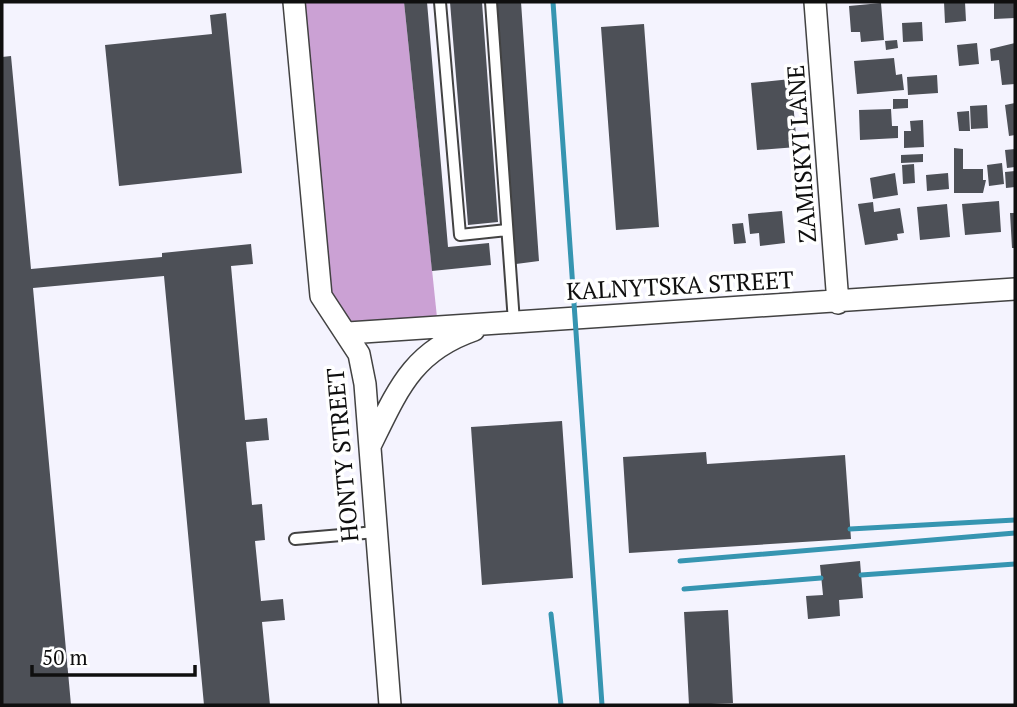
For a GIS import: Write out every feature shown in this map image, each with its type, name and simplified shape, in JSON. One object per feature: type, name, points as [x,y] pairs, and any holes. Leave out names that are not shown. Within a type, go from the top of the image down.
[{"type":"street","name":"HONTY STREET","points":[[294,2],[321,296],[330,313],[348,333],[359,354],[365,384],[390,705]]},
{"type":"street","name":"ZAMISKYI LANE","points":[[815,2],[838,303]]},
{"type":"street","name":"KALNYTSKA STREET","points":[[348,333],[838,303],[1015,289]]},
{"type":"street","points":[[370,446],[412,368],[432,350],[460,335],[504,323]]},
{"type":"lane","points":[[440,2],[460,235],[507,230]]},
{"type":"lane","points":[[491,2],[507,230],[504,323]]},
{"type":"lane","points":[[295,539],[376,532]]},
{"type":"shaded area","points":[[294,2],[404,2],[438,327],[348,333],[330,313]]},
{"type":"building","points":[[404,2],[427,2],[448,247],[489,243],[491,265],[432,271]]},
{"type":"building","points":[[450,2],[482,2],[498,222],[468,225]]},
{"type":"building","points":[[497,2],[521,2],[539,261],[516,264]]},
{"type":"building","points":[[944,2],[965,2],[966,21],[945,23]]},
{"type":"building","points":[[994,2],[1015,2],[1015,18],[994,19]]},
{"type":"building","points":[[881,3],[884,40],[861,42],[860,32],[851,32],[849,6]]},
{"type":"building","points":[[226,13],[242,173],[119,186],[105,45],[212,34],[210,15]]},
{"type":"building","points":[[922,22],[923,41],[903,42],[902,23]]},
{"type":"building","points":[[644,24],[659,227],[616,230],[601,27]]},
{"type":"building","points":[[897,40],[898,48],[886,50],[885,41]]},
{"type":"building","points":[[977,43],[979,64],[959,66],[957,45]]},
{"type":"building","points":[[1015,43],[1015,84],[1002,85],[999,60],[991,61],[990,49]]},
{"type":"building","points":[[11,56],[31,269],[162,257],[162,253],[251,244],[253,264],[231,266],[245,420],[267,418],[269,440],[246,442],[252,505],[262,504],[265,540],[255,541],[261,601],[283,599],[285,620],[262,622],[270,705],[204,705],[164,276],[33,288],[71,705],[2,705],[2,57]]},
{"type":"building","points":[[894,58],[896,75],[902,74],[904,90],[857,94],[854,61]]},
{"type":"building","points":[[937,75],[938,93],[908,95],[907,77]]},
{"type":"building","points":[[791,79],[797,147],[757,150],[751,83]]},
{"type":"building","points":[[893,99],[908,99],[908,108],[893,109]]},
{"type":"building","points":[[1015,103],[1015,135],[1009,136],[1005,105]]},
{"type":"building","points":[[987,105],[988,128],[971,129],[970,106]]},
{"type":"building","points":[[891,109],[892,126],[898,126],[898,138],[860,140],[859,110]]},
{"type":"building","points":[[969,111],[970,131],[959,131],[957,112]]},
{"type":"building","points":[[923,120],[924,147],[904,148],[904,131],[911,131],[910,121]]},
{"type":"building","points":[[954,148],[963,149],[963,169],[983,169],[983,180],[986,180],[983,193],[954,193]]},
{"type":"building","points":[[1015,149],[1015,167],[1007,168],[1005,150]]},
{"type":"building","points":[[923,154],[923,162],[901,163],[901,155]]},
{"type":"building","points":[[1002,163],[1004,184],[989,186],[987,165]]},
{"type":"building","points":[[914,164],[915,183],[903,184],[902,165]]},
{"type":"building","points":[[1015,171],[1015,187],[1006,188],[1005,172]]},
{"type":"building","points":[[895,173],[898,195],[873,199],[870,178]]},
{"type":"building","points":[[948,173],[949,189],[927,191],[926,175]]},
{"type":"building","points":[[999,201],[1001,232],[965,235],[962,204]]},
{"type":"building","points":[[873,202],[874,212],[900,208],[904,233],[897,234],[898,240],[865,245],[858,204]]},
{"type":"building","points":[[947,204],[950,237],[920,240],[917,207]]},
{"type":"building","points":[[782,211],[785,243],[760,246],[759,233],[750,234],[748,214]]},
{"type":"building","points":[[1010,213],[1015,213],[1015,248],[1012,248]]},
{"type":"building","points":[[743,223],[746,243],[734,244],[732,224]]},
{"type":"building","points":[[562,421],[573,578],[482,585],[471,427]]},
{"type":"building","points":[[706,452],[707,464],[845,455],[851,539],[629,553],[623,457]]},
{"type":"building","points":[[860,561],[863,598],[839,600],[840,616],[808,619],[806,596],[823,595],[820,565]]},
{"type":"building","points":[[728,610],[733,703],[689,705],[684,612]]},
{"type":"railway","points":[[553,2],[602,705]]},
{"type":"railway","points":[[850,529],[1015,520]]},
{"type":"railway","points":[[680,561],[1015,533]]},
{"type":"railway","points":[[861,575],[1015,564]]},
{"type":"railway","points":[[684,589],[821,578]]},
{"type":"railway","points":[[551,614],[561,705]]}]
